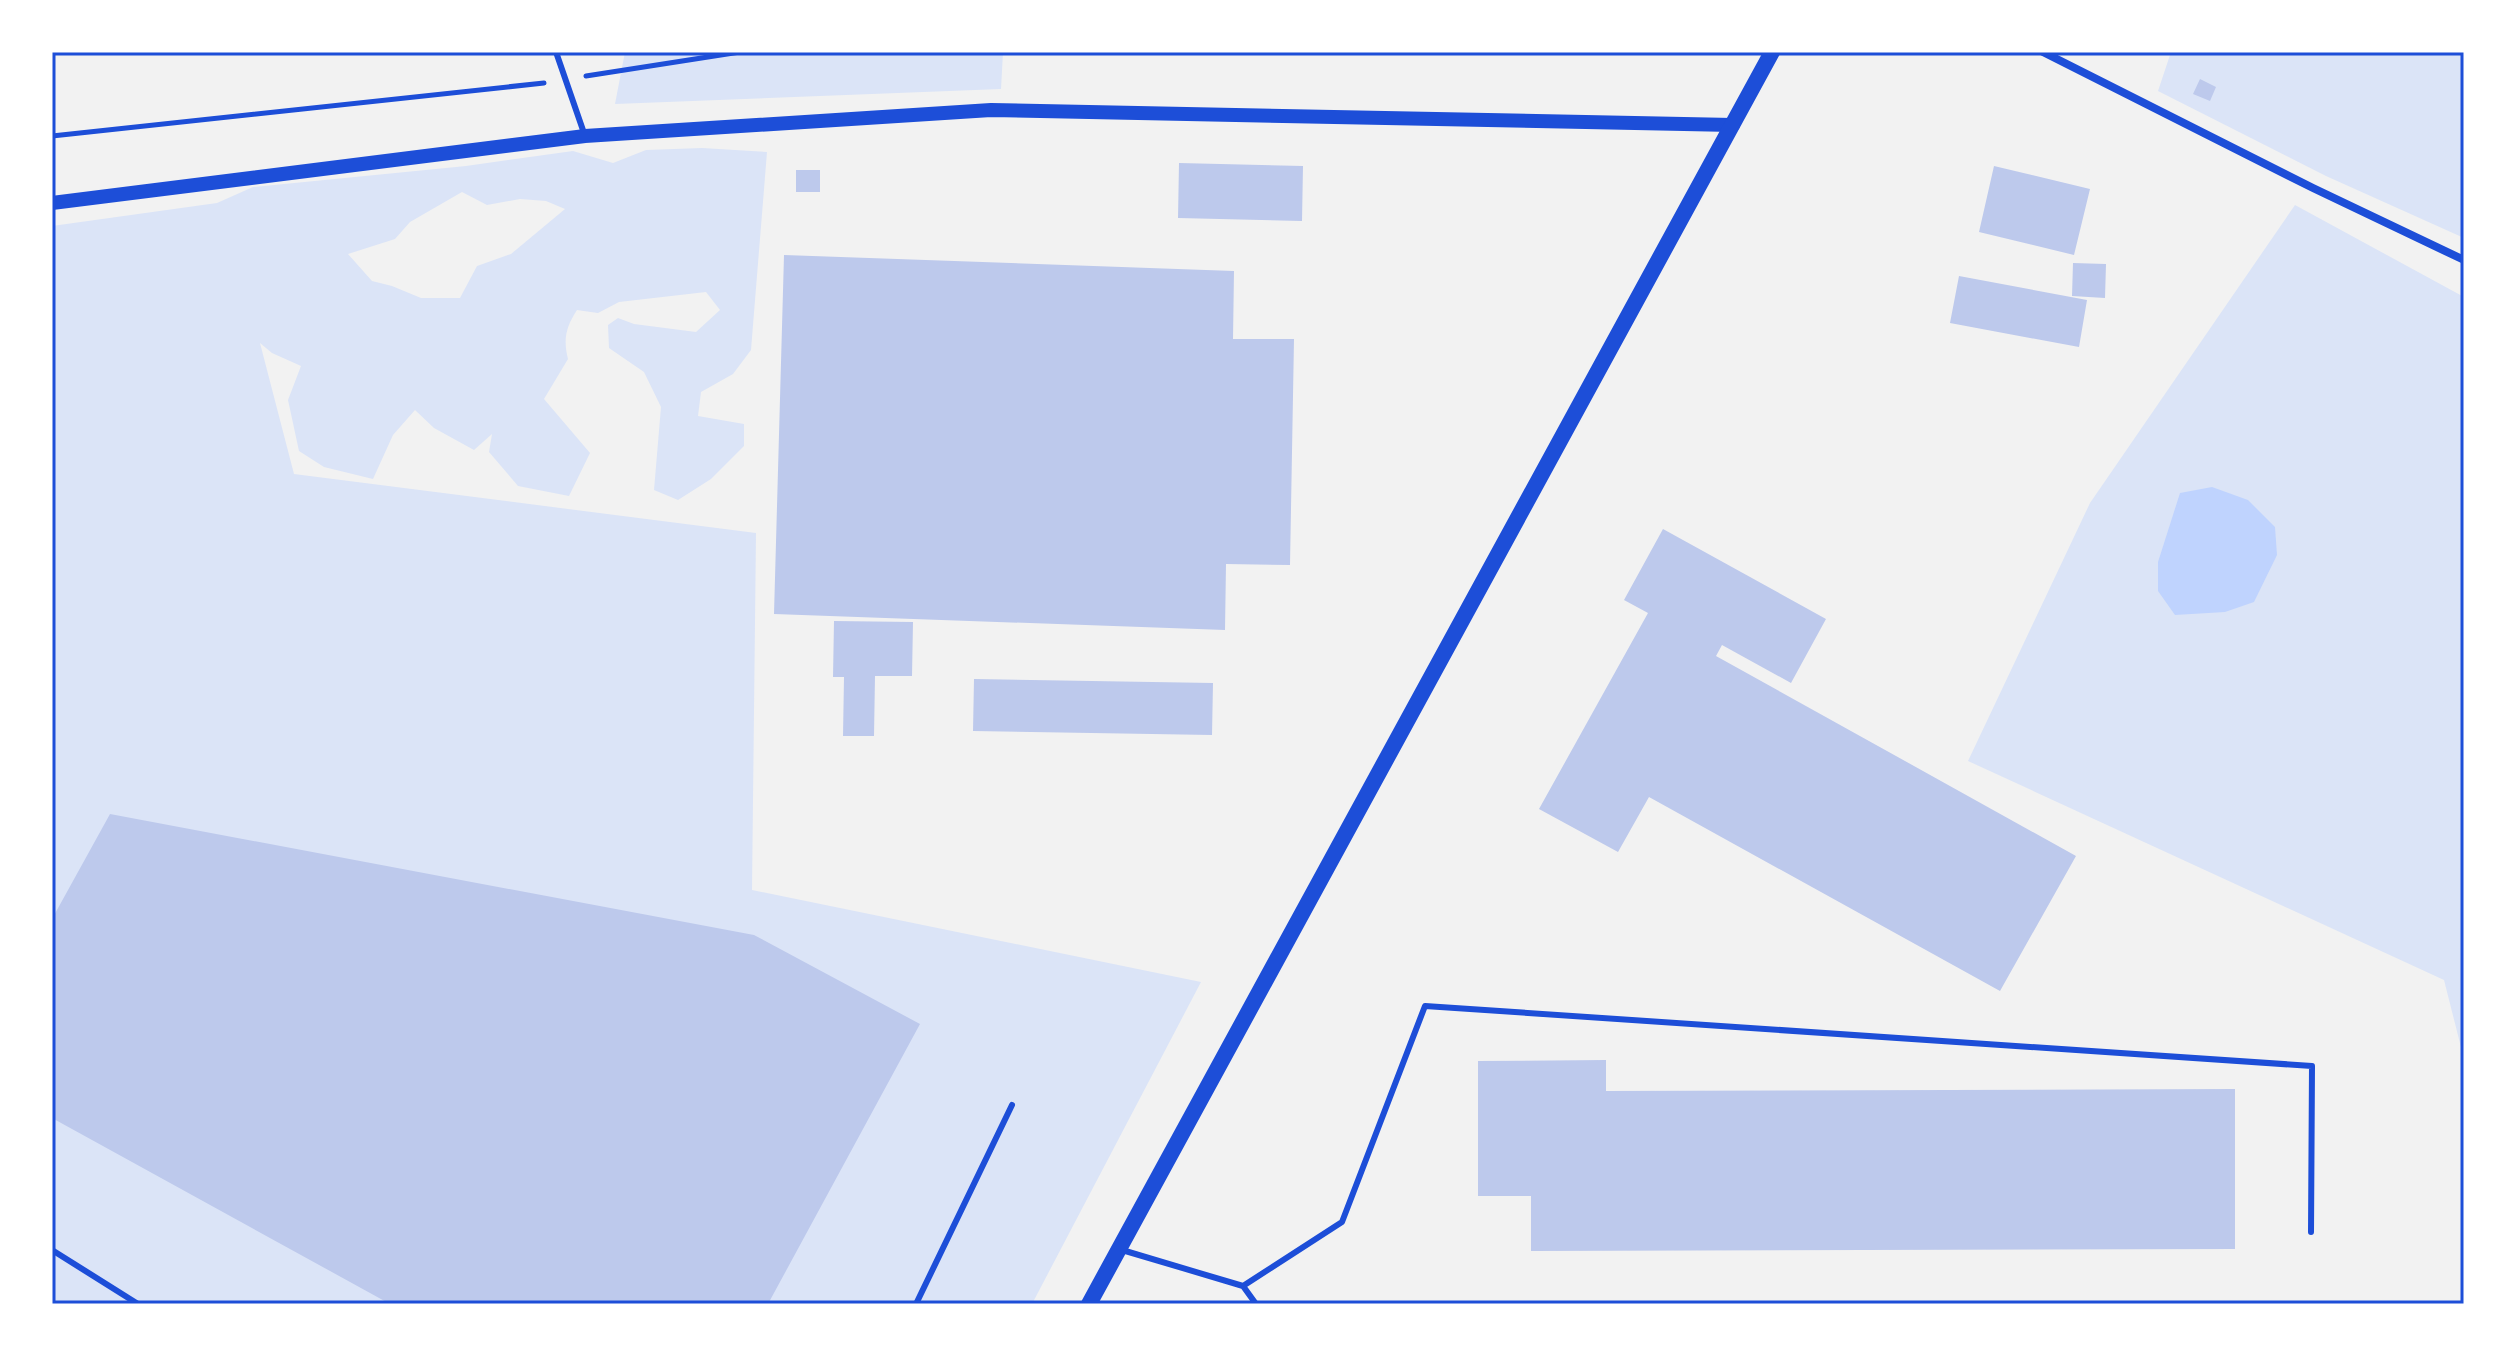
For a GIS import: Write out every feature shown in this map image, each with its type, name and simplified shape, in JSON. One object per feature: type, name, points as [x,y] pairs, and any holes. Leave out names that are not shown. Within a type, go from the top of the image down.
[{"type":"main road","points":[[1089,1304],[1772,52]]},
{"type":"street","points":[[2043,52],[2464,260]]},
{"type":"street","points":[[52,203],[585,136],[991,110],[1733,125]]},
{"type":"lane","points":[[556,52],[585,136]]},
{"type":"lane","points":[[1243,1286],[1342,1222],[1425,1006],[2312,1066],[2311,1232]]},
{"type":"lane","points":[[916,1304],[1012,1105]]},
{"type":"lane","points":[[1119,1249],[1243,1286],[1256,1304]]},
{"type":"lane","points":[[52,1250],[138,1304]]},
{"type":"path","points":[[583,77],[740,52]]},
{"type":"path","points":[[52,136],[551,81]]},
{"type":"shaded area","points":[[625,52],[1003,52],[1001,89],[615,104]]},
{"type":"shaded area","points":[[2171,52],[2464,52],[2464,238],[2326,176],[2158,91]]},
{"type":"shaded area","points":[[702,148],[767,152],[751,350],[733,374],[701,392],[698,416],[744,424],[744,446],[711,479],[678,500],[654,490],[661,407],[644,372],[609,348],[608,325],[618,318],[634,324],[696,332],[720,310],[706,292],[619,302],[598,313],[577,310],[566,333],[568,359],[544,399],[590,453],[569,496],[518,486],[489,452],[492,434],[474,450],[434,428],[415,410],[393,435],[373,479],[324,467],[299,451],[288,400],[301,366],[272,353],[260,343],[294,474],[756,533],[752,890],[1201,982],[1032,1304],[52,1304],[52,226],[217,203],[253,187],[466,166],[573,151],[613,163],[646,150]],"holes":[[[462,192],[487,205],[520,199],[546,201],[565,209],[511,254],[477,266],[460,298],[421,298],[372,281],[348,254],[395,239],[410,222]]]},
{"type":"shaded area","points":[[2295,205],[2464,297],[2464,1059],[2444,980],[1968,761],[2090,503]]},
{"type":"water","points":[[2212,487],[2248,500],[2275,527],[2277,555],[2254,602],[2225,612],[2175,615],[2158,591],[2158,562],[2180,493]]},
{"type":"building","points":[[2200,79],[2216,87],[2210,101],[2193,94]]},
{"type":"building","points":[[1179,163],[1303,166],[1302,221],[1178,218]]},
{"type":"building","points":[[1994,166],[2090,189],[2074,255],[1979,232]]},
{"type":"building","points":[[796,170],[820,170],[820,192],[796,192]]},
{"type":"building","points":[[784,255],[1234,271],[1233,339],[1294,339],[1290,565],[1226,564],[1225,630],[774,614]]},
{"type":"building","points":[[2073,263],[2106,264],[2105,298],[2072,296]]},
{"type":"building","points":[[1959,276],[2087,300],[2079,347],[1950,323]]},
{"type":"building","points":[[1663,529],[1826,619],[1791,683],[1722,645],[1716,656],[2076,856],[2000,991],[1649,797],[1618,852],[1539,809],[1648,613],[1624,600]]},
{"type":"building","points":[[834,621],[913,622],[912,676],[875,676],[874,736],[843,736],[844,677],[833,677]]},
{"type":"building","points":[[974,679],[1213,683],[1212,735],[973,731]]},
{"type":"building","points":[[110,814],[754,935],[920,1024],[768,1304],[390,1304],[52,1118],[52,919]]},
{"type":"building","points":[[1606,1060],[1606,1091],[2235,1089],[2235,1249],[1531,1251],[1531,1196],[1478,1196],[1478,1061]]}]
